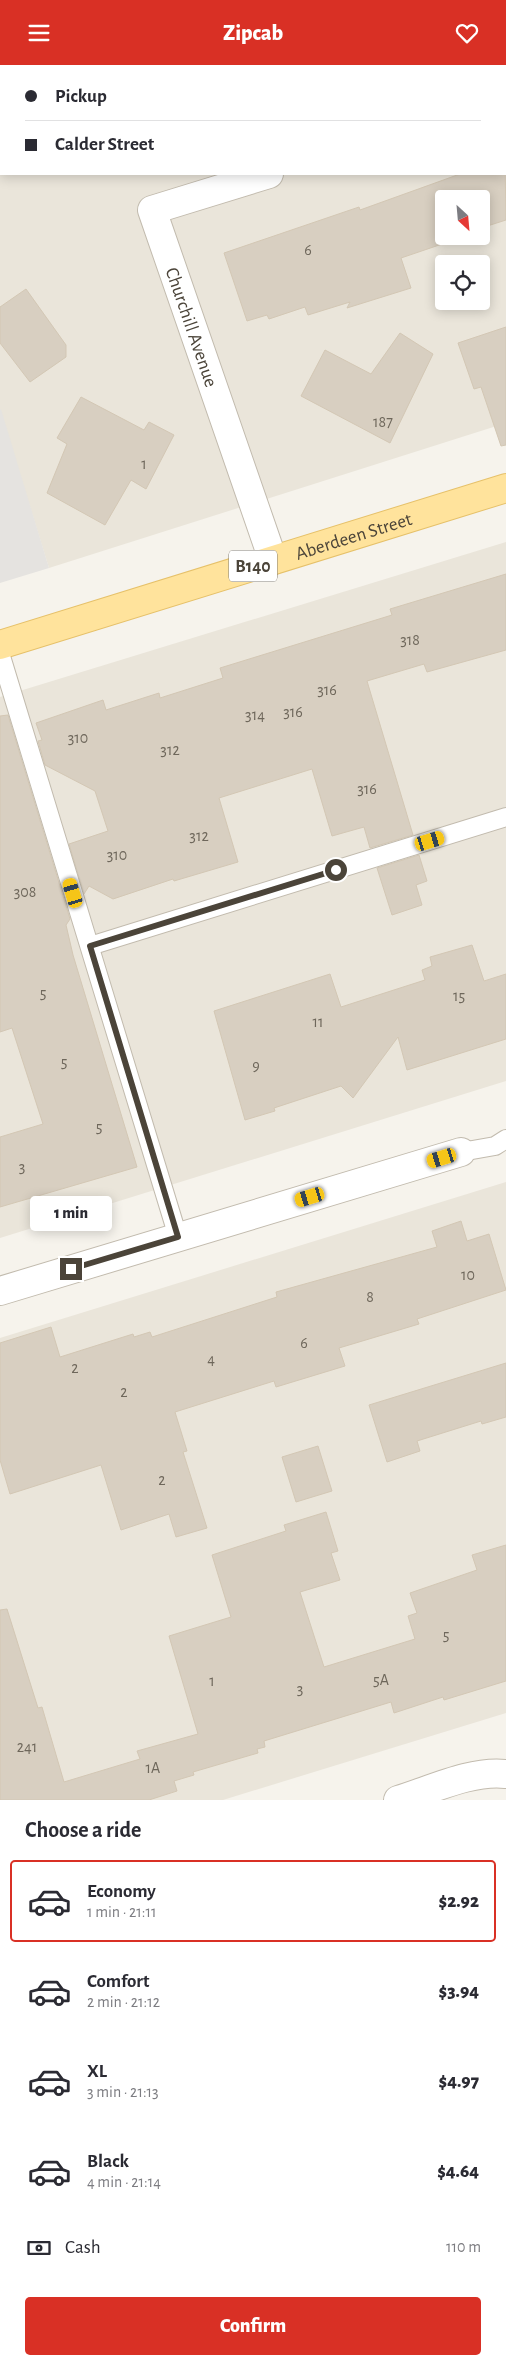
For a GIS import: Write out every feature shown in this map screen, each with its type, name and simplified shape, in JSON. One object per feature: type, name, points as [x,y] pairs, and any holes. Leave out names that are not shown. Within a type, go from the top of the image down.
[{"type":"main road","name":"Aberdeen Street","points":[[0,645],[506,488]]},
{"type":"street","name":"Churchill Avenue","points":[[266,175],[152,210],[273,560]]},
{"type":"street","points":[[0,1291],[461,1152]]},
{"type":"street","points":[[398,1800],[466,1779],[498,1773],[506,1774]]},
{"type":"lane","points":[[0,653],[178,1237]]},
{"type":"lane","points":[[90,946],[506,817]]},
{"type":"lane","points":[[461,1152],[495,1146],[506,1139]]},
{"type":"shaded area","points":[[0,175],[506,175],[506,423],[49,568],[0,410]]},
{"type":"shaded area","points":[[0,410],[49,568],[0,583]]},
{"type":"shaded area","points":[[506,542],[506,1081],[0,1238],[0,697]]},
{"type":"shaded area","points":[[506,1182],[506,1713],[223,1800],[0,1800],[0,1338]]},
{"type":"building","points":[[457,175],[505,175],[506,220],[490,225],[490,190],[435,190],[435,245],[439,245],[401,258],[411,288],[347,308],[350,302],[308,315],[305,307],[269,319],[267,315],[247,321],[224,253],[359,207],[360,210]]},
{"type":"building","points":[[26,289],[66,345],[66,357],[30,382],[0,343],[0,307]]},
{"type":"building","points":[[506,327],[506,445],[501,446],[481,387],[474,389],[458,343]]},
{"type":"building","points":[[400,333],[433,354],[390,443],[301,396],[325,350],[371,374]]},
{"type":"building","points":[[81,397],[144,430],[149,422],[174,435],[146,489],[131,480],[105,525],[47,493],[67,444],[57,438]]},
{"type":"building","points":[[506,574],[506,650],[427,672],[424,664],[367,681],[413,835],[370,848],[364,827],[332,836],[312,769],[219,798],[238,862],[174,881],[173,879],[113,899],[89,886],[84,894],[69,844],[108,831],[95,791],[45,765],[38,741],[42,740],[36,723],[103,700],[106,710],[159,693],[160,698],[223,678],[220,668],[392,615],[390,609]]},
{"type":"building","points":[[8,715],[70,919],[66,925],[73,955],[137,1167],[0,1207],[0,1137],[43,1124],[12,1028],[0,1032],[0,716]]},
{"type":"building","points":[[419,855],[427,881],[416,885],[422,905],[392,915],[377,868]]},
{"type":"building","points":[[472,945],[484,981],[506,974],[506,1039],[407,1070],[398,1037],[353,1098],[341,1086],[274,1108],[275,1111],[245,1120],[214,1011],[330,974],[341,1007],[425,980],[422,970],[432,966],[430,957]]},
{"type":"building","points":[[461,1221],[467,1241],[489,1234],[506,1290],[417,1319],[419,1324],[339,1348],[345,1366],[276,1387],[274,1381],[175,1412],[187,1451],[183,1452],[207,1528],[176,1537],[169,1514],[121,1530],[101,1465],[10,1494],[0,1460],[0,1343],[51,1327],[60,1357],[133,1334],[134,1337],[150,1332],[152,1337],[277,1297],[276,1292],[437,1247],[432,1231]]},
{"type":"building","points":[[506,1363],[506,1417],[482,1424],[481,1421],[417,1441],[420,1451],[387,1462],[369,1405]]},
{"type":"building","points":[[318,1446],[332,1491],[296,1502],[282,1457]]},
{"type":"building","points":[[326,1512],[338,1551],[331,1553],[340,1580],[300,1592],[324,1667],[415,1639],[408,1616],[417,1613],[410,1593],[477,1570],[472,1555],[506,1545],[506,1681],[444,1700],[443,1697],[394,1713],[391,1702],[264,1741],[265,1747],[257,1749],[258,1753],[193,1772],[194,1775],[174,1781],[177,1791],[149,1800],[0,1800],[0,1610],[7,1609],[38,1708],[42,1707],[64,1782],[140,1759],[137,1751],[198,1734],[169,1636],[231,1617],[212,1555],[286,1531],[284,1525]]},
{"type":"route","points":[[71,1269],[178,1237],[90,946],[336,870]]}]
